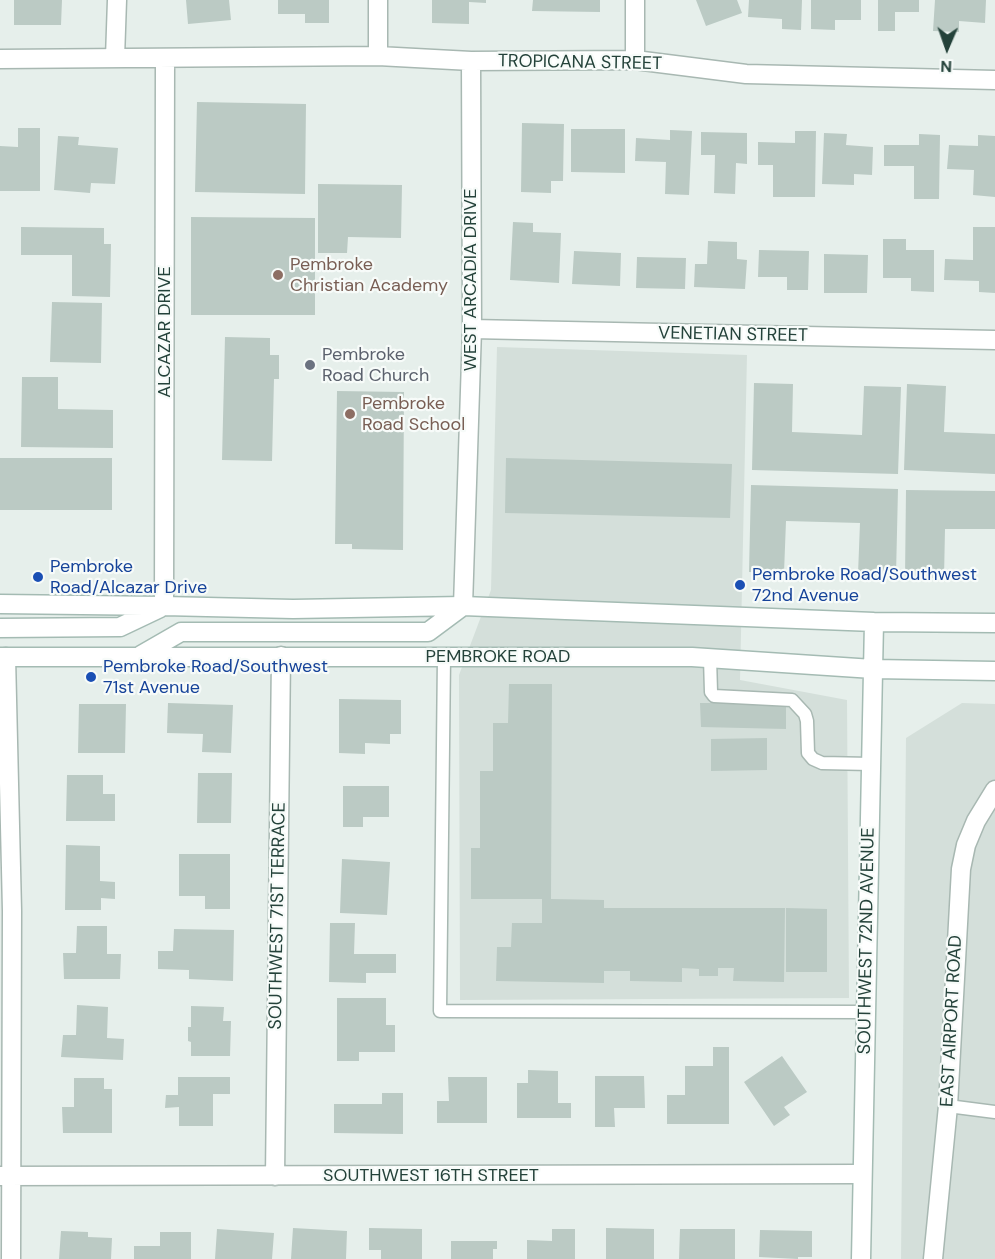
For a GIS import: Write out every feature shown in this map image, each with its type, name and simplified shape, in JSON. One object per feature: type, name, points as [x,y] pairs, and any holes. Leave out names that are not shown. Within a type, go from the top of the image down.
[{"type":"street","points":[[115,58],[117,0]]},
{"type":"street","points":[[378,0],[378,57]]},
{"type":"street","points":[[635,0],[635,60]]},
{"type":"street","name":"TROPICANA STREET","points":[[0,59],[378,57],[471,61],[635,60],[746,74],[995,80]]},
{"type":"street","name":"ALCAZAR DRIVE","points":[[164,606],[165,58]]},
{"type":"street","name":"WEST ARCADIA DRIVE","points":[[463,606],[472,329],[471,61]]},
{"type":"street","name":"VENETIAN STREET","points":[[472,329],[995,340]]},
{"type":"street","points":[[0,604],[293,609],[463,606],[874,622],[995,623]]},
{"type":"street","points":[[0,628],[120,627],[164,606]]},
{"type":"street","points":[[140,656],[181,632],[428,632],[463,606]]},
{"type":"street","name":"SOUTHWEST 72ND AVENUE","points":[[861,1259],[874,622]]},
{"type":"street","name":"SOUTHWEST 71ST TERRACE","points":[[275,1176],[280,656]]},
{"type":"street","points":[[3,657],[6,1176],[11,1259]]},
{"type":"street","name":"PEMBROKE ROAD","points":[[3,657],[710,658],[873,669],[995,671]]},
{"type":"street","name":"EAST AIRPORT ROAD","points":[[933,1259],[948,1106],[961,869],[966,845],[976,821],[995,790]]},
{"type":"street","name":"SOUTHWEST 16TH STREET","points":[[6,1176],[862,1174]]},
{"type":"lane","points":[[444,657],[440,1011],[866,1012]]},
{"type":"lane","points":[[710,658],[711,692],[714,696],[792,700],[805,714],[808,753],[813,759],[822,763],[871,764]]},
{"type":"lane","points":[[948,1106],[995,1112]]},
{"type":"shaded area","points":[[497,347],[747,355],[740,680],[847,700],[849,998],[460,1000],[459,675],[491,590]]},
{"type":"shaded area","points":[[962,703],[995,704],[995,1259],[901,1259],[906,738]]},
{"type":"building","points":[[14,0],[62,0],[61,25],[14,25]]},
{"type":"building","points":[[186,0],[229,0],[231,20],[188,24]]},
{"type":"building","points":[[278,0],[329,0],[329,23],[305,23],[305,14],[278,14]]},
{"type":"building","points":[[432,0],[486,0],[486,3],[469,2],[469,24],[432,23]]},
{"type":"building","points":[[533,0],[600,0],[600,12],[532,11]]},
{"type":"building","points":[[696,0],[737,0],[742,13],[706,26]]},
{"type":"building","points":[[749,0],[802,0],[801,30],[782,29],[782,19],[748,17]]},
{"type":"building","points":[[811,0],[861,0],[861,20],[835,20],[835,30],[811,29]]},
{"type":"building","points":[[878,0],[919,0],[919,12],[895,12],[895,31],[878,31]]},
{"type":"building","points":[[935,0],[986,0],[985,23],[959,21],[959,32],[933,31]]},
{"type":"building","points":[[197,102],[306,104],[305,194],[195,192]]},
{"type":"building","points":[[522,123],[564,124],[563,181],[551,181],[551,193],[521,192]]},
{"type":"building","points":[[18,128],[40,128],[40,191],[0,191],[0,146],[18,147]]},
{"type":"building","points":[[571,129],[625,129],[625,173],[571,172]]},
{"type":"building","points":[[670,130],[692,131],[689,195],[665,194],[666,162],[635,161],[636,138],[670,140]]},
{"type":"building","points":[[795,131],[816,131],[815,197],[773,197],[773,165],[758,165],[758,142],[795,143]]},
{"type":"building","points":[[701,132],[747,133],[747,164],[736,163],[735,194],[714,193],[715,155],[701,155]]},
{"type":"building","points":[[824,133],[847,134],[846,145],[873,147],[872,175],[854,174],[854,185],[822,184]]},
{"type":"building","points":[[919,134],[940,135],[939,199],[914,199],[914,166],[884,166],[884,145],[919,145]]},
{"type":"building","points":[[978,135],[995,136],[995,197],[973,195],[974,170],[947,169],[949,145],[978,146]]},
{"type":"building","points":[[58,136],[79,137],[78,145],[118,148],[115,184],[91,183],[90,193],[54,190]]},
{"type":"building","points":[[318,184],[402,185],[401,238],[348,237],[347,253],[318,253]]},
{"type":"building","points":[[191,217],[315,218],[315,315],[191,315]]},
{"type":"building","points":[[513,222],[533,223],[533,232],[561,233],[559,283],[510,280]]},
{"type":"building","points":[[21,227],[104,228],[104,244],[111,244],[110,297],[72,296],[72,255],[21,255]]},
{"type":"building","points":[[973,227],[995,227],[995,293],[979,292],[979,281],[944,280],[945,259],[973,260]]},
{"type":"building","points":[[883,239],[906,239],[906,250],[934,250],[934,292],[911,291],[911,278],[883,278]]},
{"type":"building","points":[[708,241],[737,242],[737,259],[747,260],[745,289],[694,287],[695,264],[707,264]]},
{"type":"building","points":[[759,250],[809,251],[808,290],[787,290],[787,277],[758,277]]},
{"type":"building","points":[[574,251],[621,253],[620,286],[572,284]]},
{"type":"building","points":[[824,254],[868,255],[867,293],[824,293]]},
{"type":"building","points":[[637,257],[686,258],[685,289],[636,288]]},
{"type":"building","points":[[52,302],[102,303],[101,363],[50,362]]},
{"type":"building","points":[[225,337],[270,338],[270,355],[279,355],[279,379],[274,379],[272,461],[222,460]]},
{"type":"building","points":[[22,377],[58,377],[58,409],[113,410],[113,448],[21,447]]},
{"type":"building","points":[[754,383],[793,384],[792,432],[862,435],[864,386],[901,387],[898,474],[752,470]]},
{"type":"building","points":[[907,384],[946,386],[944,432],[995,434],[995,474],[904,470]]},
{"type":"building","points":[[337,391],[404,392],[403,550],[352,549],[352,544],[335,544]]},
{"type":"building","points":[[0,458],[112,458],[112,510],[0,510]]},
{"type":"building","points":[[506,458],[732,464],[730,518],[505,513]]},
{"type":"building","points":[[751,485],[898,489],[896,575],[858,574],[860,523],[786,521],[784,573],[749,572]]},
{"type":"building","points":[[906,490],[995,491],[995,529],[945,529],[944,578],[905,578]]},
{"type":"building","points":[[509,684],[552,684],[551,899],[604,900],[604,908],[785,908],[784,982],[733,981],[734,968],[718,968],[718,976],[699,976],[699,969],[682,968],[682,982],[630,981],[630,971],[604,971],[604,983],[496,981],[497,947],[511,947],[512,923],[542,923],[542,899],[471,899],[471,848],[480,848],[480,771],[493,771],[493,723],[508,723]]},
{"type":"building","points":[[339,699],[401,700],[401,734],[390,734],[390,744],[365,743],[365,754],[339,753]]},
{"type":"building","points":[[168,703],[233,705],[231,753],[202,752],[203,734],[167,733]]},
{"type":"building","points":[[700,703],[786,703],[786,729],[701,727]]},
{"type":"building","points":[[79,704],[126,704],[125,753],[78,753]]},
{"type":"building","points":[[767,738],[767,770],[711,771],[711,739]]},
{"type":"building","points":[[198,773],[232,773],[231,823],[197,823]]},
{"type":"building","points":[[67,775],[103,775],[103,794],[115,794],[115,821],[66,821]]},
{"type":"building","points":[[343,786],[389,786],[389,817],[363,817],[363,827],[343,827]]},
{"type":"building","points":[[66,845],[100,846],[100,881],[115,882],[115,899],[101,898],[101,910],[65,910]]},
{"type":"building","points":[[179,854],[230,854],[230,909],[205,909],[205,896],[179,896]]},
{"type":"building","points":[[342,859],[390,862],[387,915],[340,913]]},
{"type":"building","points":[[786,908],[827,909],[827,972],[786,972]]},
{"type":"building","points":[[330,923],[355,923],[354,954],[396,954],[396,973],[366,973],[366,983],[329,982]]},
{"type":"building","points":[[77,926],[107,926],[107,954],[121,954],[120,979],[64,979],[63,953],[76,953]]},
{"type":"building","points":[[174,929],[234,930],[233,981],[189,979],[189,970],[158,969],[158,951],[173,951]]},
{"type":"building","points":[[337,998],[386,998],[386,1025],[395,1025],[395,1052],[359,1052],[359,1061],[337,1061]]},
{"type":"building","points":[[77,1005],[108,1007],[107,1038],[124,1039],[123,1060],[61,1057],[63,1035],[76,1035]]},
{"type":"building","points":[[191,1006],[224,1007],[223,1021],[231,1021],[230,1056],[191,1056],[188,1027],[191,1027]]},
{"type":"building","points":[[713,1047],[729,1047],[729,1124],[667,1124],[667,1095],[685,1095],[685,1066],[713,1066]]},
{"type":"building","points":[[782,1056],[807,1092],[784,1107],[790,1115],[774,1126],[744,1082]]},
{"type":"building","points":[[528,1070],[558,1071],[558,1103],[571,1103],[571,1118],[517,1118],[517,1083],[528,1083]]},
{"type":"building","points":[[595,1076],[644,1076],[645,1108],[614,1108],[615,1127],[595,1127]]},
{"type":"building","points":[[178,1077],[230,1077],[230,1094],[213,1094],[213,1126],[179,1126],[179,1107],[165,1108],[166,1095],[178,1095]]},
{"type":"building","points":[[448,1077],[487,1077],[487,1123],[437,1123],[437,1101],[449,1101]]},
{"type":"building","points":[[74,1078],[104,1078],[104,1089],[112,1089],[112,1133],[63,1133],[62,1107],[74,1107]]},
{"type":"building","points":[[382,1093],[403,1093],[403,1134],[334,1133],[334,1104],[382,1104]]},
{"type":"building","points":[[293,1228],[347,1231],[346,1259],[291,1259]]},
{"type":"building","points":[[369,1228],[422,1229],[422,1259],[381,1259],[381,1250],[369,1250]]},
{"type":"building","points":[[606,1228],[654,1229],[654,1259],[606,1259]]},
{"type":"building","points":[[217,1229],[274,1233],[272,1259],[215,1259]]},
{"type":"building","points":[[552,1229],[575,1229],[575,1259],[527,1259],[527,1240],[552,1241]]},
{"type":"building","points":[[680,1229],[735,1229],[735,1259],[679,1259]]},
{"type":"building","points":[[760,1230],[812,1231],[812,1257],[798,1257],[798,1259],[759,1257]]},
{"type":"building","points":[[61,1231],[88,1232],[88,1237],[112,1238],[111,1259],[59,1259]]},
{"type":"building","points":[[160,1232],[191,1232],[191,1259],[134,1259],[134,1246],[160,1246]]},
{"type":"building","points":[[451,1241],[497,1241],[497,1249],[493,1249],[493,1259],[451,1259]]},
{"type":"place","name":"Pembroke Christian Academy","points":[[278,275]]},
{"type":"place","name":"Pembroke Road Church","points":[[310,365]]},
{"type":"place","name":"Pembroke Road School","points":[[350,414]]},
{"type":"place","name":"Pembroke Road/Alcazar Drive","points":[[38,577]]},
{"type":"place","name":"Pembroke Road/Southwest 72nd Avenue","points":[[740,585]]},
{"type":"place","name":"Pembroke Road/Southwest 71st Avenue","points":[[91,677]]}]
